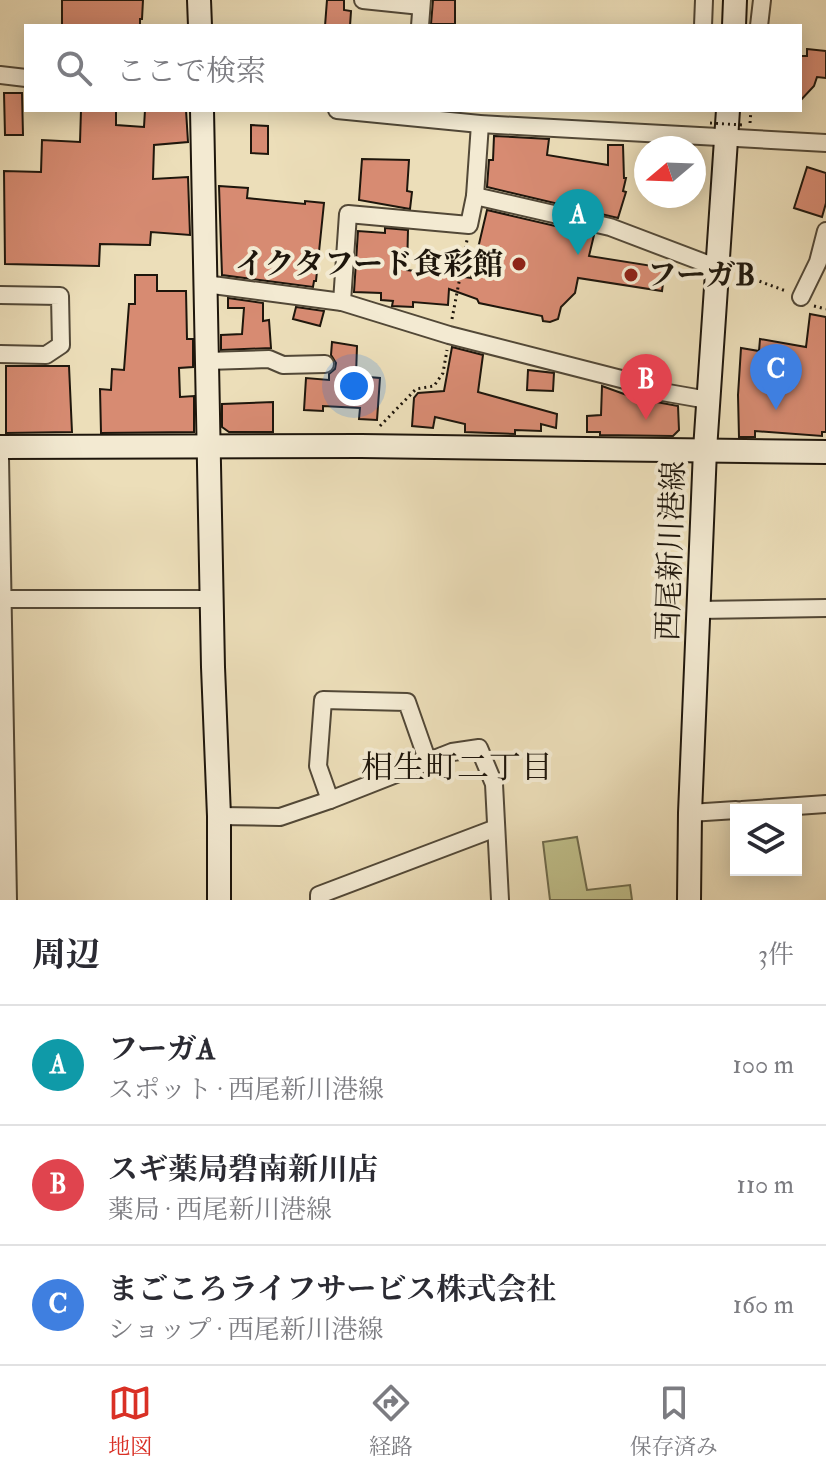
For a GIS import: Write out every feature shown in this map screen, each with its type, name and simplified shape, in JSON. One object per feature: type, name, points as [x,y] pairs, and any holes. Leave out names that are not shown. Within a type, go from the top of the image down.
[{"type":"street","points":[[199,0],[200,24]]},
{"type":"street","points":[[363,0],[421,3],[420,24]]},
{"type":"street","points":[[703,24],[704,0]]},
{"type":"street","points":[[734,24],[735,0]]},
{"type":"street","points":[[759,24],[762,0]]},
{"type":"street","points":[[0,75],[24,78]]},
{"type":"street","points":[[202,112],[219,900]]},
{"type":"street","points":[[390,112],[416,113],[480,124],[732,125],[826,143]]},
{"type":"street","points":[[342,302],[348,214],[469,225],[475,196],[480,124]]},
{"type":"street","name":"西尾新川港線","points":[[689,900],[705,450],[732,125]]},
{"type":"street","points":[[475,196],[610,227],[718,268]]},
{"type":"street","points":[[801,297],[818,262],[826,231]]},
{"type":"street","points":[[205,284],[342,302],[449,335],[625,380],[651,390],[708,400]]},
{"type":"street","points":[[0,295],[60,296],[61,345],[46,355],[0,354]]},
{"type":"street","points":[[207,361],[269,359],[283,365],[325,364]]},
{"type":"street","points":[[0,447],[826,452]]},
{"type":"street","points":[[0,458],[8,900]]},
{"type":"street","points":[[1,599],[212,599]]},
{"type":"street","points":[[698,610],[826,608]]},
{"type":"street","points":[[330,800],[318,766],[323,700],[407,702],[428,762]]},
{"type":"street","points":[[219,816],[280,817],[452,752],[479,748],[494,784],[500,900]]},
{"type":"street","points":[[802,806],[826,804]]},
{"type":"street","points":[[690,813],[730,811]]},
{"type":"street","points":[[319,900],[319,895],[496,828]]},
{"type":"path","points":[[750,123],[751,112]]},
{"type":"path","points":[[710,123],[732,125]]},
{"type":"path","points":[[718,268],[826,309]]},
{"type":"green space","points":[[577,837],[587,890],[630,885],[632,900],[550,900],[543,842]]},
{"type":"building","points":[[62,0],[143,0],[140,24],[62,24]]},
{"type":"building","points":[[327,0],[344,0],[344,10],[351,11],[350,24],[325,24]]},
{"type":"building","points":[[433,0],[455,0],[455,24],[431,24]]},
{"type":"building","points":[[807,49],[826,51],[826,78],[817,77],[814,86],[802,99],[802,56],[807,56]]},
{"type":"building","points":[[4,93],[22,93],[23,135],[5,135]]},
{"type":"building","points":[[81,112],[116,112],[116,125],[144,127],[145,112],[186,112],[188,142],[154,145],[153,179],[188,177],[190,235],[151,232],[150,245],[100,244],[99,266],[5,264],[4,171],[41,172],[42,140],[80,142]]},
{"type":"building","points":[[251,125],[268,126],[268,154],[251,153]]},
{"type":"building","points":[[494,136],[549,139],[547,155],[608,165],[608,145],[623,145],[626,178],[623,191],[626,192],[618,218],[487,187]]},
{"type":"building","points":[[362,159],[409,160],[407,191],[412,192],[410,209],[359,200]]},
{"type":"building","points":[[807,167],[826,173],[826,203],[822,217],[794,208]]},
{"type":"building","points":[[219,186],[248,188],[247,198],[324,203],[313,287],[222,275]]},
{"type":"building","points":[[487,210],[594,235],[589,256],[665,268],[662,291],[578,278],[575,293],[561,307],[558,319],[550,322],[543,321],[542,316],[479,303],[477,299],[449,289],[448,305],[413,302],[413,307],[392,306],[393,301],[381,300],[381,293],[354,292],[358,231],[385,233],[385,228],[408,230],[407,270],[471,278]]},
{"type":"building","points":[[135,275],[157,275],[157,291],[186,291],[187,339],[193,339],[193,367],[179,368],[180,397],[194,396],[194,432],[101,433],[100,389],[111,390],[112,369],[124,370],[129,304],[135,304]]},
{"type":"building","points":[[228,298],[263,303],[263,321],[269,320],[271,348],[221,350],[221,335],[242,334],[244,308],[228,308]]},
{"type":"building","points":[[296,307],[324,311],[320,326],[293,319]]},
{"type":"building","points":[[810,314],[826,317],[826,432],[822,432],[822,436],[755,431],[755,437],[739,437],[741,348],[759,351],[760,339],[806,347]]},
{"type":"building","points":[[332,342],[357,346],[356,376],[380,378],[377,420],[359,419],[360,408],[323,406],[323,411],[304,410],[306,378],[329,380],[329,374],[335,369],[336,363],[331,355]]},
{"type":"building","points":[[452,347],[483,355],[478,392],[557,414],[556,428],[541,424],[541,431],[515,430],[515,434],[465,432],[465,424],[435,417],[433,428],[412,426],[414,398],[418,393],[444,391]]},
{"type":"building","points":[[6,366],[69,366],[72,432],[6,433]]},
{"type":"building","points":[[528,370],[554,373],[553,391],[527,390]]},
{"type":"building","points":[[602,386],[635,398],[678,406],[679,430],[673,436],[587,432],[587,416],[601,415]]},
{"type":"building","points":[[273,402],[273,432],[229,432],[222,427],[222,404]]},
{"type":"place","name":"フーガA","points":[[578,255]]},
{"type":"place","name":"イクタフード食彩館","points":[[519,264]]},
{"type":"place","name":"フーガB","points":[[631,275]]},
{"type":"place","name":"まごころライフサービス株式会社","points":[[776,410]]},
{"type":"place","name":"スギ薬局碧南新川店","points":[[646,420]]},
{"type":"district","name":"相生町二丁目","points":[[457,768]]}]
